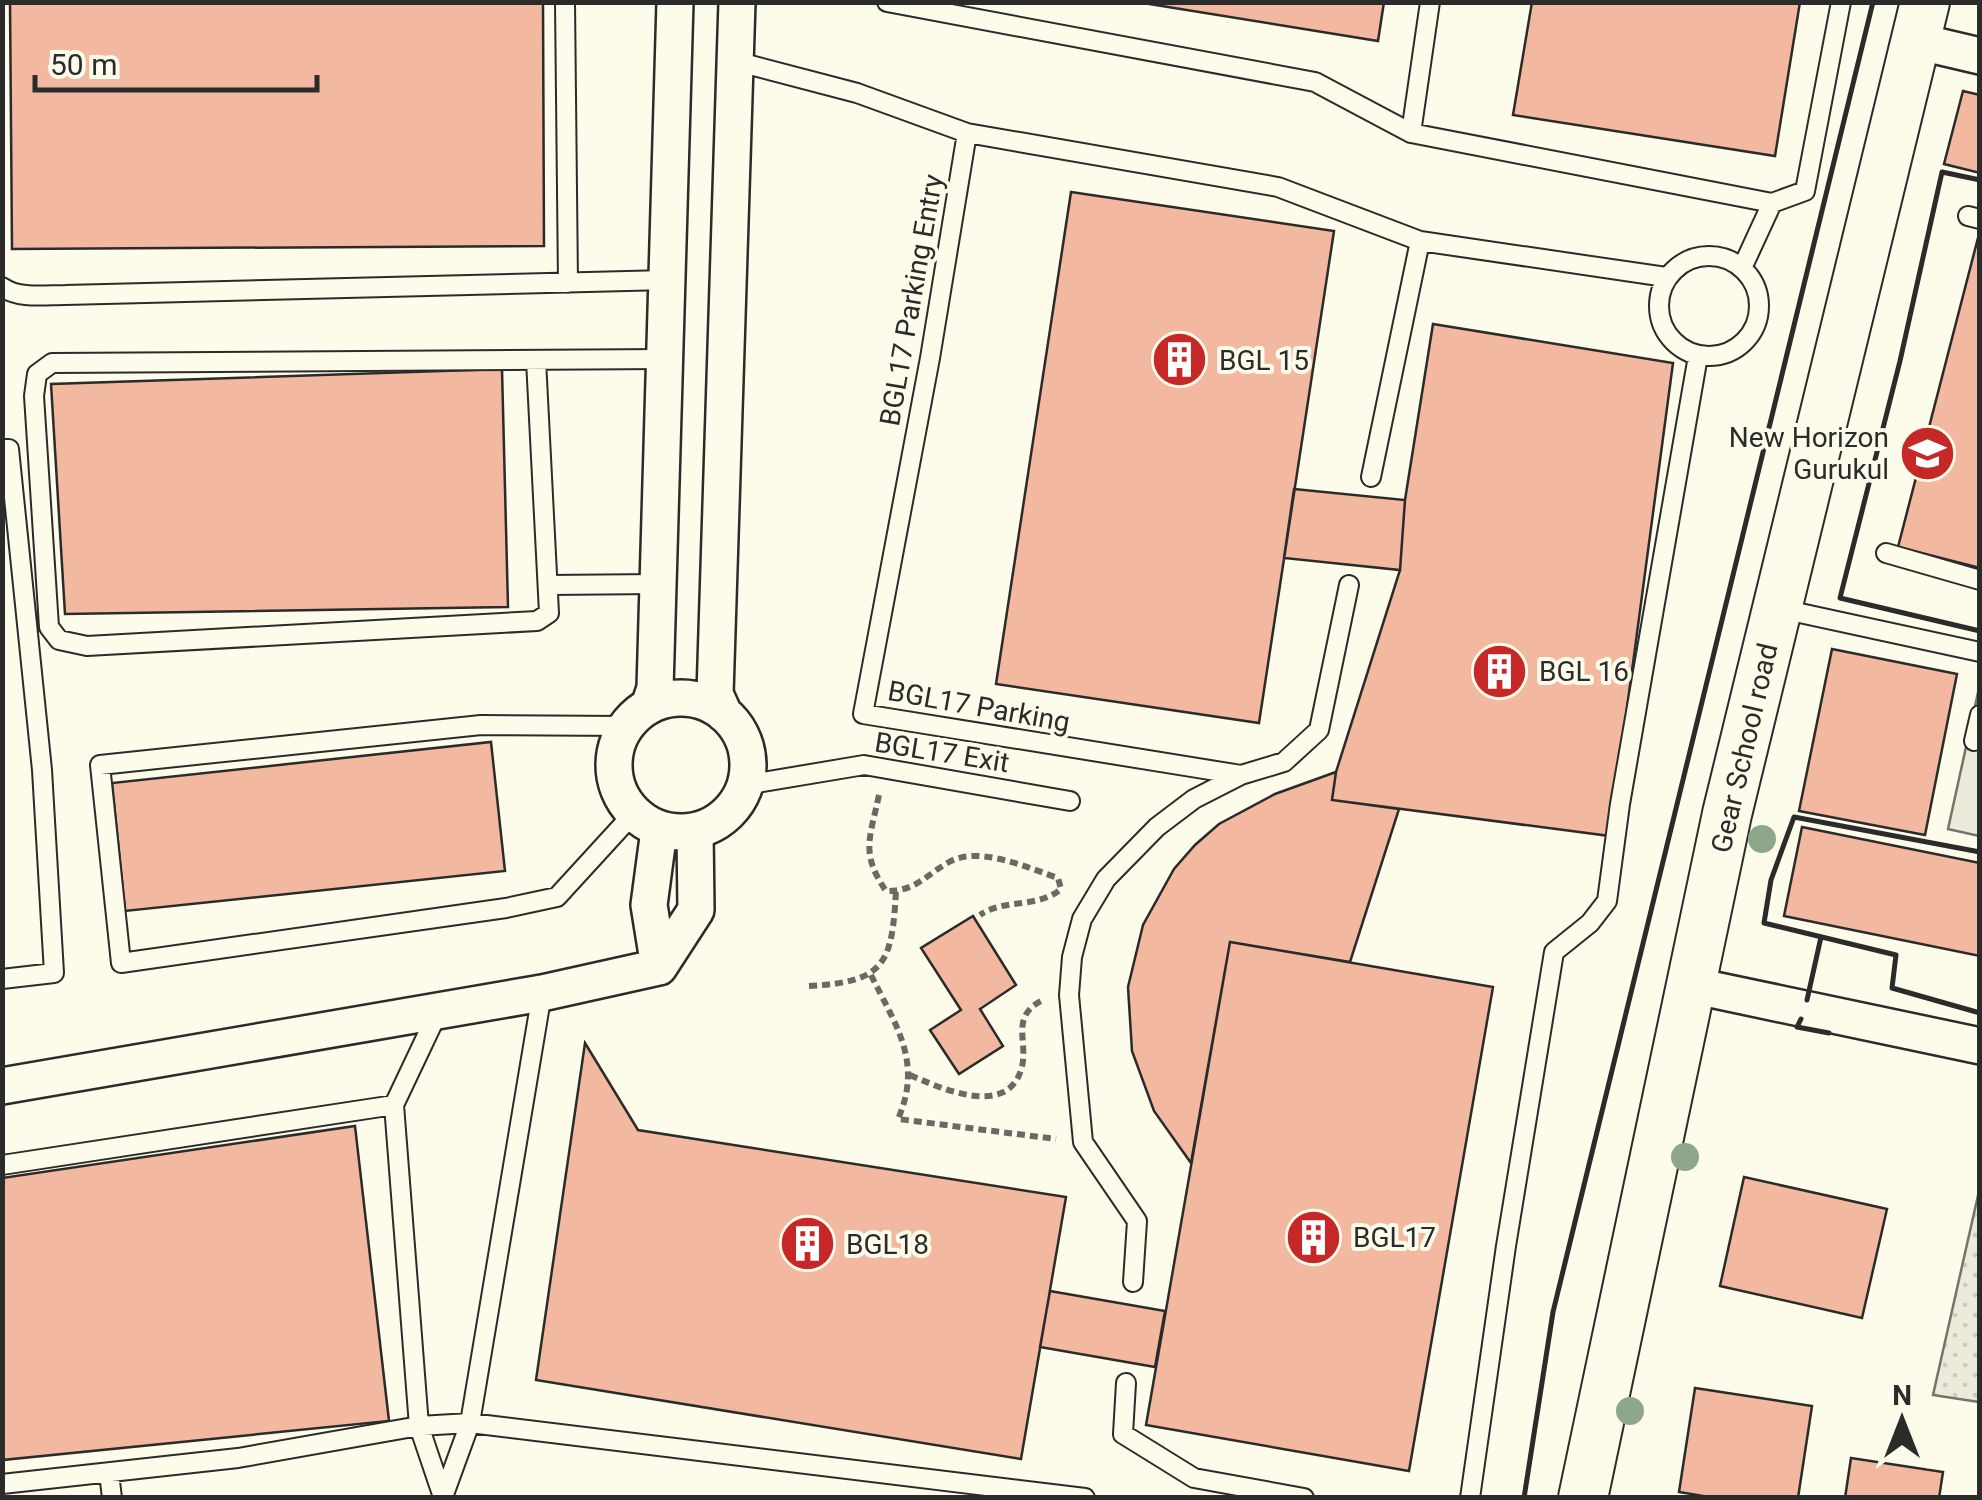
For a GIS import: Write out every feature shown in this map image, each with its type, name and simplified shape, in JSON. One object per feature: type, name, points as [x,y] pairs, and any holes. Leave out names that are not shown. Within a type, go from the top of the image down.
[{"type":"main road","name":"Gear School road","points":[[1582,1498],[1727,814],[1921,22]]},
{"type":"street","points":[[675,2],[655,688],[615,748],[614,776],[624,802],[646,822],[696,831],[727,815],[745,785],[746,748],[714,694],[738,2]]},
{"type":"street","points":[[1921,22],[1980,56]]},
{"type":"street","points":[[637,716],[665,700],[694,700],[724,714]]},
{"type":"street","points":[[646,822],[649,905],[658,967]]},
{"type":"street","points":[[2,1086],[542,993],[658,967],[696,910],[696,831]]},
{"type":"street","points":[[1691,986],[1980,1046]]},
{"type":"lane","points":[[565,2],[568,282]]},
{"type":"lane","points":[[887,2],[1315,82],[1411,134],[1772,203],[1806,191],[1841,2]]},
{"type":"lane","points":[[1411,134],[1430,2]]},
{"type":"lane","points":[[736,61],[857,93],[967,134],[1278,187],[1420,240],[1666,277]]},
{"type":"lane","name":"BGL17 Parking Entry","points":[[863,714],[967,134]]},
{"type":"lane","points":[[1743,266],[1772,203]]},
{"type":"lane","points":[[1371,477],[1420,240]]},
{"type":"lane","points":[[1710,255],[1743,266],[1759,295],[1754,328],[1730,352],[1698,356],[1671,338],[1662,324],[1658,309],[1666,277],[1693,258],[1710,255]]},
{"type":"lane","points":[[2,287],[10,293],[64,295],[666,280]]},
{"type":"lane","points":[[1470,1498],[1554,952],[1590,923],[1608,901],[1620,804],[1698,356]]},
{"type":"lane","points":[[536,360],[549,613],[537,620],[87,646],[59,640],[49,627],[34,396],[38,374],[52,364],[536,360],[664,359]]},
{"type":"lane","points":[[2,449],[9,449],[40,751],[54,973],[2,979]]},
{"type":"lane","points":[[1886,553],[1980,580]]},
{"type":"lane","points":[[548,586],[658,584]]},
{"type":"lane","points":[[1133,1282],[1137,1221],[1083,1142],[1069,996],[1072,957],[1082,919],[1106,880],[1181,808],[1241,776],[1284,762],[1319,730],[1348,586]]},
{"type":"lane","points":[[1776,608],[1980,652]]},
{"type":"lane","name":"BGL17 Parking","points":[[863,714],[1241,776]]},
{"type":"lane","points":[[1974,741],[1980,715]]},
{"type":"lane","points":[[637,716],[481,724],[100,765],[121,963],[506,908],[557,897],[646,822]]},
{"type":"lane","name":"BGL17 Exit","points":[[745,785],[864,765],[1070,801]]},
{"type":"lane","points":[[443,1497],[470,1423],[542,993]]},
{"type":"lane","points":[[439,1010],[394,1105],[419,1426],[443,1497]]},
{"type":"lane","points":[[2,1165],[394,1105]]},
{"type":"lane","points":[[1126,1383],[1123,1434],[1194,1478],[1304,1498]]},
{"type":"lane","points":[[2,1484],[238,1458],[419,1426],[470,1423],[1086,1498]]},
{"type":"lane","points":[[109,1472],[112,1498]]},
{"type":"lane","points":[[433,1498],[443,1497]]},
{"type":"path","points":[[884,770],[869,846],[869,866],[886,891],[906,891],[952,860],[979,856],[1058,878],[1061,889],[1049,899],[991,907],[980,915]]},
{"type":"path","points":[[809,986],[848,984],[871,976],[886,956],[894,925],[896,891]]},
{"type":"path","points":[[871,976],[906,1047],[908,1097],[898,1119],[1083,1142]]},
{"type":"path","points":[[910,1075],[952,1093],[998,1096],[1010,1088],[1022,1070],[1022,1024],[1029,1008],[1040,1001],[1069,996]]},
{"type":"shaded area","points":[[1979,688],[1979,836],[1948,829]]},
{"type":"shaded area","points":[[1979,1191],[1979,1402],[1933,1395]]},
{"type":"building","points":[[10,2],[543,2],[544,246],[12,249]]},
{"type":"building","points":[[1137,2],[1384,2],[1378,41]]},
{"type":"building","points":[[1532,2],[1800,2],[1775,156],[1513,115]]},
{"type":"building","points":[[1963,91],[1980,95],[1980,173],[1944,164]]},
{"type":"building","name":"BGL 15","points":[[1071,192],[1334,231],[1259,723],[996,684]]},
{"type":"building","points":[[1980,234],[1980,568],[1898,547]]},
{"type":"building","name":"BGL 16","points":[[1433,324],[1673,363],[1610,836],[1332,800],[1336,772],[1400,570],[1405,500]]},
{"type":"building","points":[[502,369],[508,607],[65,614],[51,384]]},
{"type":"building","points":[[1294,489],[1405,500],[1400,570],[1284,558]]},
{"type":"building","points":[[1832,649],[1957,674],[1925,835],[1799,811]]},
{"type":"building","points":[[491,742],[505,871],[125,911],[112,783]]},
{"type":"building","points":[[1336,772],[1332,800],[1399,809],[1350,962],[1230,942],[1191,1163],[1154,1111],[1132,1051],[1128,987],[1143,925],[1174,869],[1219,824],[1275,794]]},
{"type":"building","points":[[1802,827],[1980,863],[1980,956],[1784,916]]},
{"type":"building","points":[[973,916],[1016,985],[980,1009],[1003,1046],[959,1074],[930,1030],[961,1010],[921,948]]},
{"type":"building","name":"BGL17","points":[[1230,942],[1493,987],[1409,1471],[1146,1425]]},
{"type":"building","name":"BGL18","points":[[585,1043],[638,1130],[1066,1197],[1021,1459],[536,1380]]},
{"type":"building","points":[[355,1126],[389,1421],[2,1460],[2,1178]]},
{"type":"building","points":[[1744,1177],[1887,1209],[1862,1318],[1720,1286]]},
{"type":"building","points":[[1050,1291],[1165,1311],[1155,1367],[1040,1347]]},
{"type":"building","points":[[1695,1388],[1812,1406],[1798,1498],[1715,1498],[1679,1492]]},
{"type":"building","points":[[1851,1458],[1943,1472],[1939,1498],[1845,1498]]},
{"type":"wall","points":[[1524,1498],[1553,1312],[1873,2]]},
{"type":"wall","points":[[1980,180],[1942,172],[1900,361],[1840,598],[1980,631]]},
{"type":"wall","points":[[1980,852],[1794,817],[1771,880],[1764,923],[1896,955],[1892,988],[1980,1013]]},
{"type":"wall","points":[[1807,1000],[1821,937]]},
{"type":"wall","points":[[1801,1019],[1797,1027],[1829,1033]]},
{"type":"place","name":"BGL 15","points":[[1180,360]]},
{"type":"place","name":"New Horizon Gurukul","points":[[1928,453]]},
{"type":"place","name":"BGL 16","points":[[1500,671]]},
{"type":"place","name":"BGL17","points":[[1314,1237]]},
{"type":"place","name":"BGL18","points":[[807,1244]]}]
